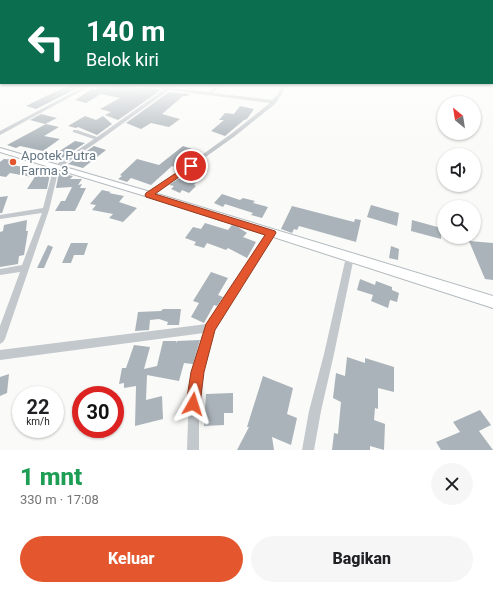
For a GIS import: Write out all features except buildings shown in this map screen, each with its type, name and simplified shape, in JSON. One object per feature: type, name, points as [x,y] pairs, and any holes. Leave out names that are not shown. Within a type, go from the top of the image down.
[{"type":"street","points":[[0,133],[51,106]]},
{"type":"street","points":[[0,339],[46,210],[56,167],[144,106]]},
{"type":"street","points":[[149,195],[233,135],[268,106]]},
{"type":"street","points":[[75,131],[98,139]]},
{"type":"street","points":[[0,150],[493,302]]},
{"type":"street","points":[[0,217],[46,210]]},
{"type":"street","points":[[193,450],[192,416],[195,386],[201,355],[210,328],[271,233]]},
{"type":"street","points":[[308,450],[315,410],[350,257]]},
{"type":"street","points":[[0,272],[25,268]]},
{"type":"street","points":[[0,355],[210,328]]},
{"type":"place","name":"Apotek Putra Farma 3","points":[[13,162]]},
{"type":"route","points":[[191,166],[149,195],[271,233],[210,328],[204,343],[197,372],[193,404]]}]
